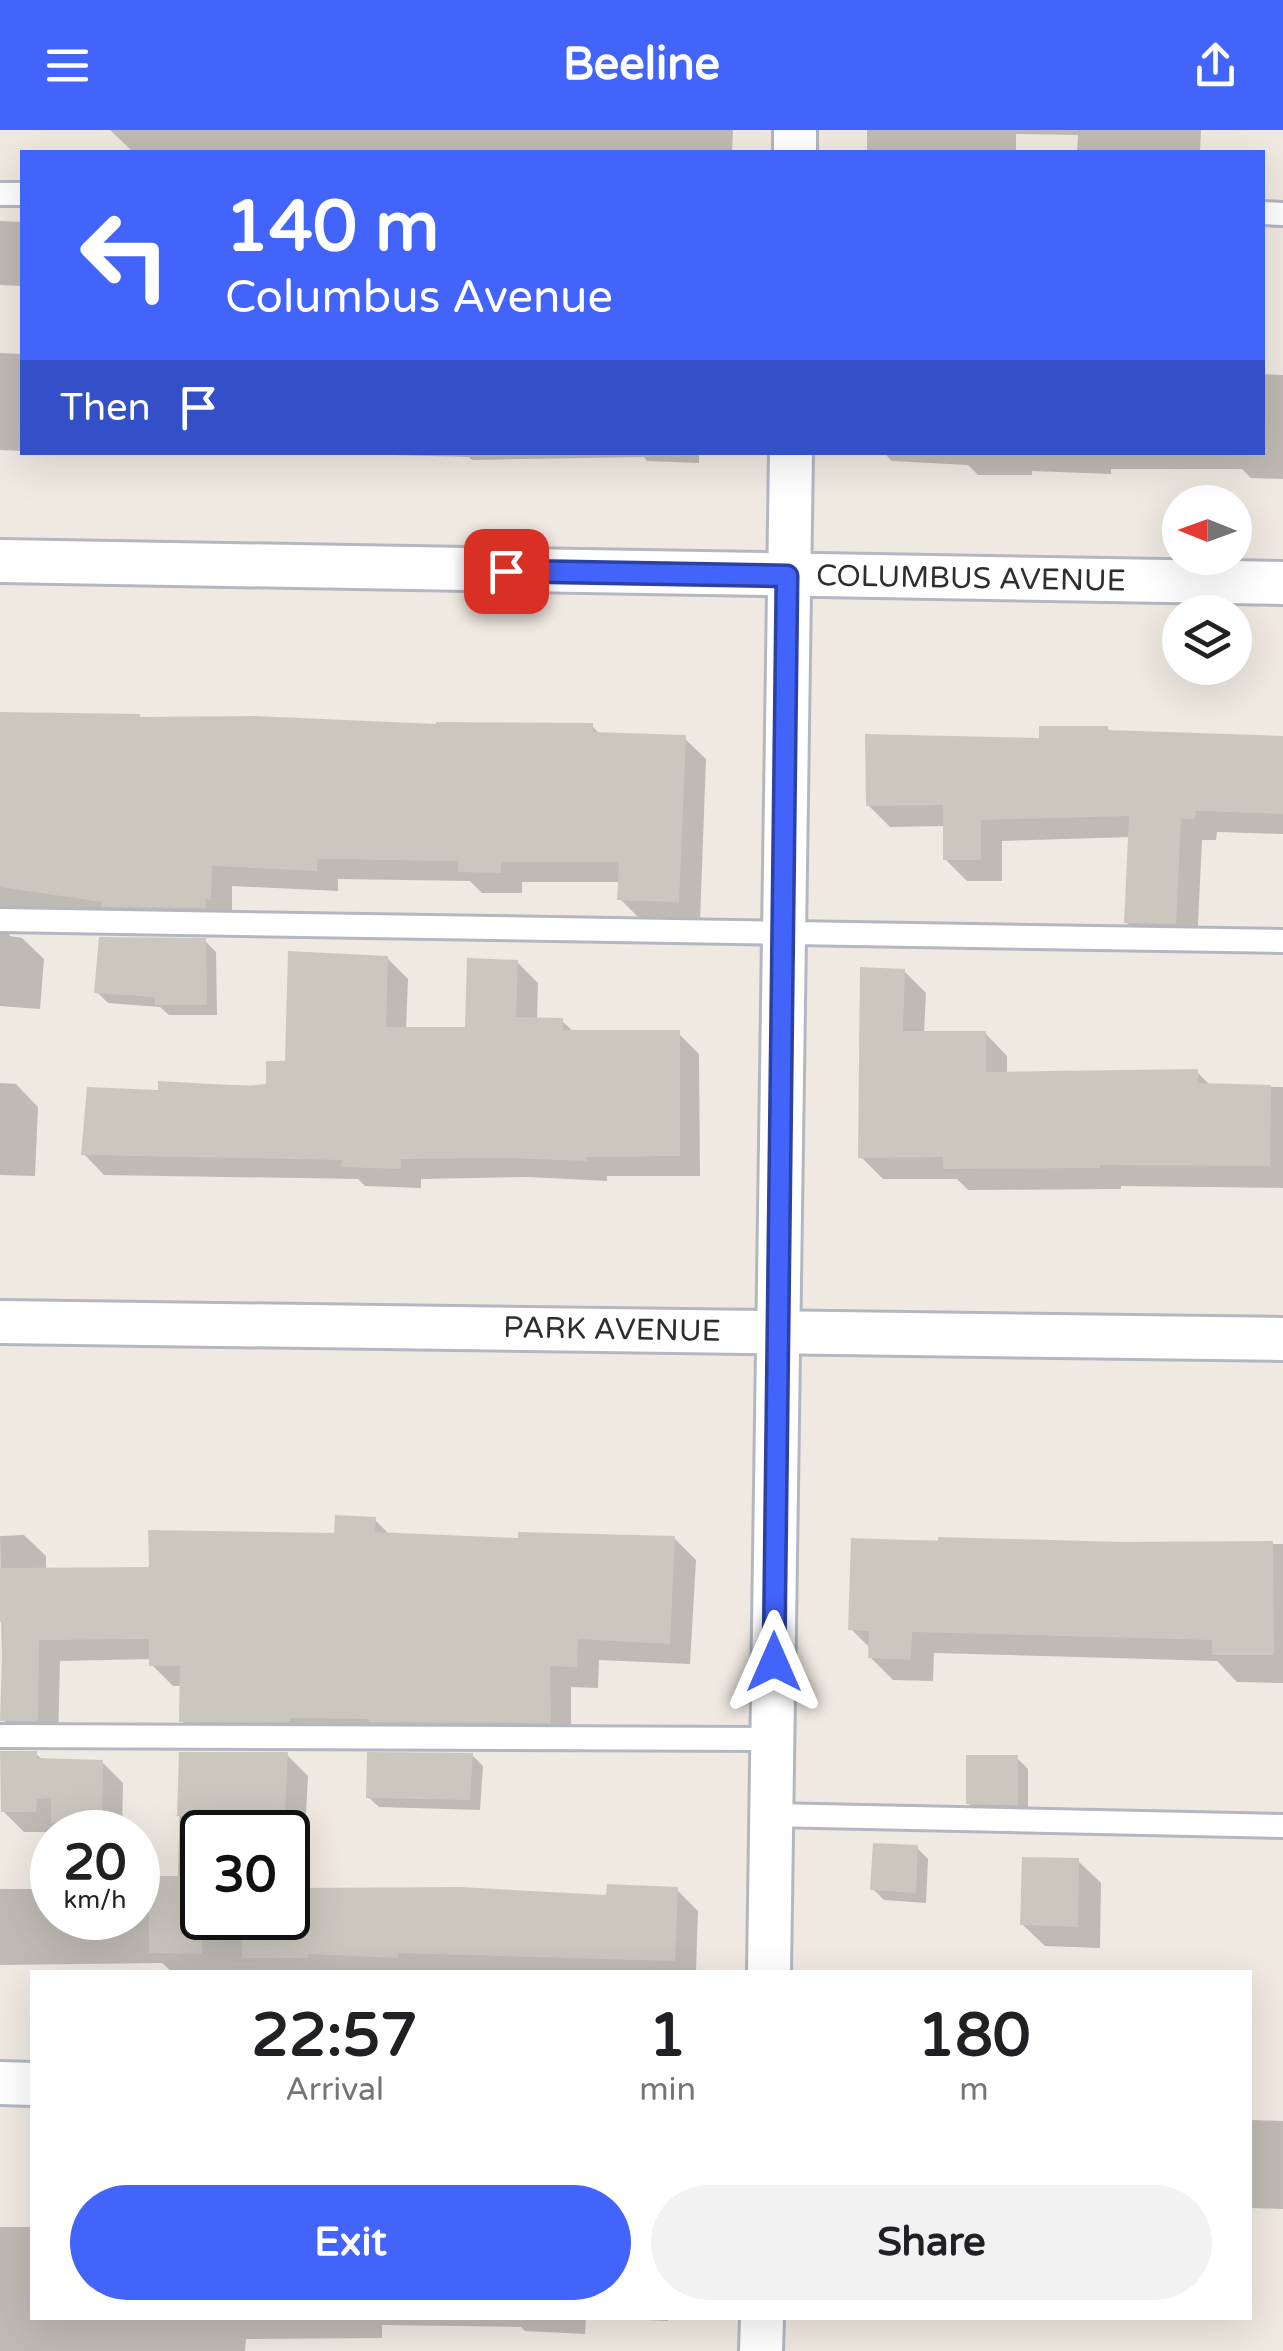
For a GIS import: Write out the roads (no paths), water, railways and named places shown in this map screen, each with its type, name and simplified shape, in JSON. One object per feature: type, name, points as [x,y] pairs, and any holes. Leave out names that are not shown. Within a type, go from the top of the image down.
[{"type":"street","points":[[769,1970],[791,455]]},
{"type":"street","name":"COLUMBUS AVENUE","points":[[0,562],[1283,584]]},
{"type":"street","name":"PARK AVENUE","points":[[0,1322],[1283,1340]]},
{"type":"street","points":[[0,2084],[30,2084]]},
{"type":"street","points":[[761,2351],[762,2320]]},
{"type":"lane","points":[[0,920],[1283,941]]},
{"type":"lane","points":[[0,1736],[774,1739]]},
{"type":"lane","points":[[771,1815],[1283,1826]]}]
